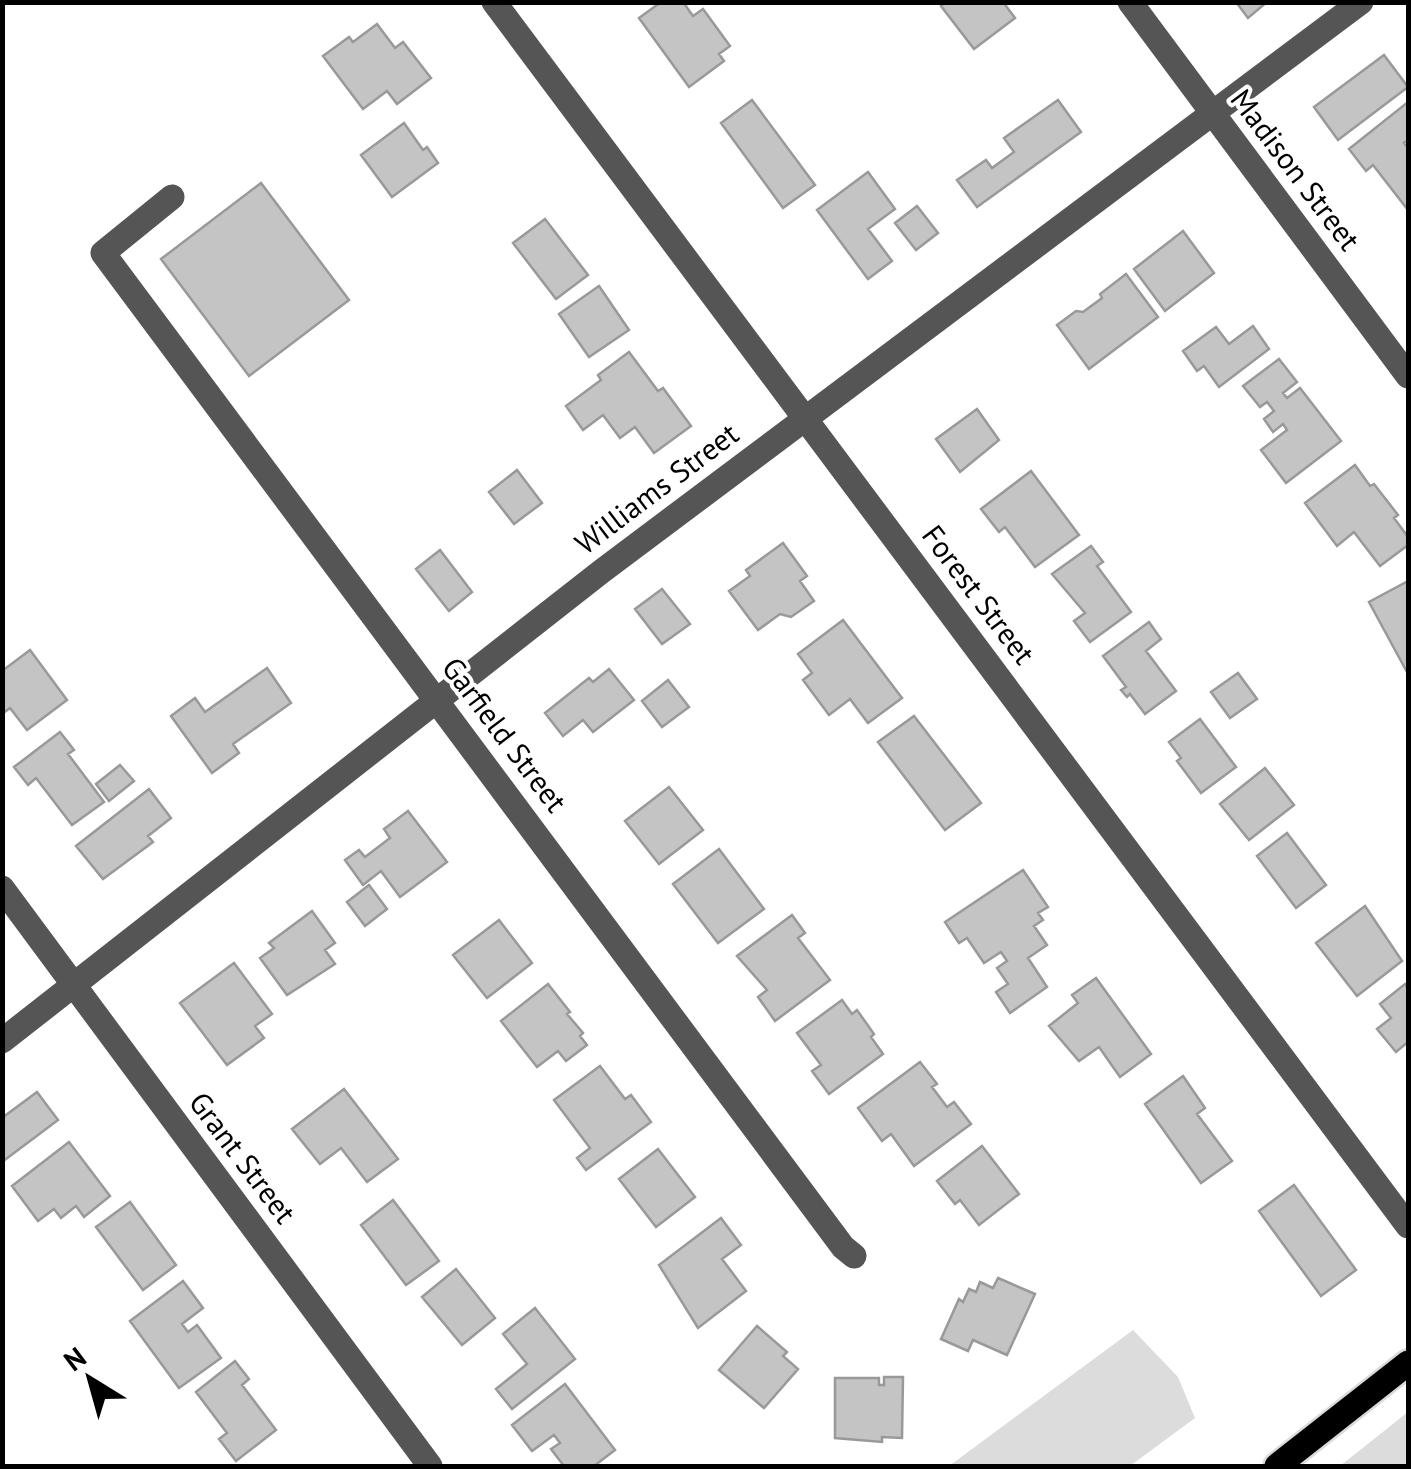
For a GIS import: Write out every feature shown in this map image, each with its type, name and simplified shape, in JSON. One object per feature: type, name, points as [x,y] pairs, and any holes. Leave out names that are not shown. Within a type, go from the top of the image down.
[{"type":"main road","points":[[1277,1466],[1408,1363]]},
{"type":"street","name":"Forest Street","points":[[494,2],[1408,1226]]},
{"type":"street","name":"Madison Street","points":[[1130,2],[1408,376]]},
{"type":"street","name":"Williams Street","points":[[2,1041],[602,570],[1361,2]]},
{"type":"street","name":"Garfield Street","points":[[172,197],[103,252],[854,1256]]},
{"type":"street","name":"Grant Street","points":[[2,888],[430,1466]]},
{"type":"shaded area","points":[[1133,1330],[1178,1377],[1195,1418],[1130,1466],[949,1466]]},
{"type":"shaded area","points":[[1408,1412],[1408,1466],[1340,1466]]},
{"type":"building","points":[[661,2],[683,2],[693,16],[703,9],[730,46],[719,54],[724,61],[689,87],[639,18]]},
{"type":"building","points":[[945,2],[1003,2],[1015,18],[974,49],[941,6]]},
{"type":"building","points":[[1236,2],[1267,2],[1248,18]]},
{"type":"building","points":[[377,24],[395,48],[403,42],[431,78],[397,104],[387,91],[363,109],[323,56],[349,37],[353,42]]},
{"type":"building","points":[[1384,55],[1408,87],[1338,140],[1314,107]]},
{"type":"building","points":[[752,100],[815,185],[783,208],[721,123]]},
{"type":"building","points":[[1058,100],[1081,132],[977,207],[957,180],[986,160],[992,168],[1014,152],[1004,138]]},
{"type":"building","points":[[1408,102],[1408,140],[1404,143],[1408,148],[1408,210],[1373,165],[1366,171],[1349,149]]},
{"type":"building","points":[[404,123],[423,150],[427,147],[438,163],[392,197],[361,155]]},
{"type":"building","points":[[868,172],[895,209],[868,229],[892,261],[868,279],[817,210]]},
{"type":"building","points":[[261,183],[349,300],[249,376],[161,259]]},
{"type":"building","points":[[917,206],[938,233],[916,250],[895,223]]},
{"type":"building","points":[[545,219],[588,275],[556,299],[513,243]]},
{"type":"building","points":[[1183,231],[1214,273],[1165,311],[1134,269]]},
{"type":"building","points":[[1126,274],[1158,317],[1089,369],[1057,325],[1102,298],[1100,294]]},
{"type":"building","points":[[599,286],[629,330],[589,357],[559,314]]},
{"type":"building","points":[[1253,326],[1269,349],[1219,387],[1204,366],[1197,371],[1183,351],[1216,327],[1229,344]]},
{"type":"building","points":[[629,352],[691,426],[654,453],[635,427],[620,438],[603,415],[583,430],[566,406],[601,380],[598,375]]},
{"type":"building","points":[[1279,359],[1297,382],[1283,393],[1287,398],[1300,388],[1341,441],[1286,483],[1261,450],[1287,430],[1283,424],[1273,432],[1264,419],[1274,411],[1267,402],[1260,407],[1243,386]]},
{"type":"building","points":[[977,409],[999,440],[960,472],[936,439]]},
{"type":"building","points":[[1355,465],[1398,515],[1394,518],[1408,537],[1408,545],[1380,566],[1354,532],[1337,546],[1305,503]]},
{"type":"building","points":[[517,470],[542,503],[514,524],[489,492]]},
{"type":"building","points":[[1031,471],[1079,535],[1035,567],[1005,527],[999,532],[981,509]]},
{"type":"building","points":[[783,543],[807,576],[800,581],[814,601],[791,617],[780,614],[758,630],[729,591],[750,576],[746,570]]},
{"type":"building","points":[[1091,546],[1103,562],[1097,566],[1131,612],[1090,642],[1074,621],[1085,613],[1052,574]]},
{"type":"building","points":[[440,550],[472,592],[449,611],[416,569]]},
{"type":"building","points":[[1408,581],[1408,674],[1369,602]]},
{"type":"building","points":[[662,589],[690,624],[662,644],[635,609]]},
{"type":"building","points":[[843,620],[902,698],[868,723],[850,699],[829,715],[803,680],[812,673],[798,654]]},
{"type":"building","points":[[1149,622],[1161,639],[1146,651],[1176,691],[1145,714],[1130,694],[1127,697],[1121,690],[1126,687],[1103,656]]},
{"type":"building","points":[[30,650],[67,700],[27,730],[10,708],[2,714],[2,671]]},
{"type":"building","points":[[267,668],[291,703],[233,744],[239,753],[212,773],[171,716],[195,698],[205,712]]},
{"type":"building","points":[[609,669],[634,700],[593,732],[583,720],[563,736],[545,713],[589,678],[593,682]]},
{"type":"building","points":[[1238,673],[1257,699],[1230,718],[1211,692]]},
{"type":"building","points":[[668,680],[689,707],[662,727],[642,701]]},
{"type":"building","points":[[914,716],[981,803],[945,830],[878,742]]},
{"type":"building","points":[[1200,719],[1236,767],[1201,793],[1177,761],[1181,758],[1169,742]]},
{"type":"building","points":[[60,732],[74,750],[68,754],[104,802],[72,825],[36,778],[28,785],[14,767]]},
{"type":"building","points":[[120,765],[134,781],[109,801],[96,784]]},
{"type":"building","points":[[1265,768],[1294,805],[1249,840],[1220,804]]},
{"type":"building","points":[[669,787],[703,830],[659,864],[625,821]]},
{"type":"building","points":[[149,789],[171,818],[148,836],[153,842],[103,879],[76,846]]},
{"type":"building","points":[[408,811],[447,862],[400,897],[381,871],[363,885],[345,860],[359,850],[365,857],[390,838],[384,829]]},
{"type":"building","points":[[1287,833],[1326,885],[1296,908],[1257,856]]},
{"type":"building","points":[[719,849],[764,909],[718,943],[673,884]]},
{"type":"building","points":[[1023,870],[1048,907],[1038,913],[1043,920],[1034,926],[1047,945],[1028,958],[1047,987],[1010,1013],[996,992],[1008,984],[997,968],[1007,961],[1001,952],[984,963],[967,938],[959,943],[945,922]]},
{"type":"building","points":[[369,885],[387,909],[365,926],[347,902]]},
{"type":"building","points":[[1365,906],[1402,961],[1357,996],[1316,943]]},
{"type":"building","points":[[312,911],[335,943],[325,950],[335,964],[287,995],[260,958],[274,948],[269,943]]},
{"type":"building","points":[[792,915],[805,933],[798,938],[830,980],[775,1021],[758,997],[767,990],[737,956]]},
{"type":"building","points":[[499,920],[532,963],[487,998],[453,955]]},
{"type":"building","points":[[234,963],[272,1014],[255,1026],[264,1038],[227,1065],[180,1003]]},
{"type":"building","points":[[1096,978],[1151,1054],[1120,1077],[1099,1047],[1079,1061],[1049,1026],[1078,1003],[1072,995]]},
{"type":"building","points":[[548,984],[570,1012],[567,1014],[583,1033],[580,1036],[587,1045],[566,1061],[558,1051],[537,1067],[501,1021]]},
{"type":"building","points":[[1405,984],[1408,1042],[1396,1052],[1377,1029],[1391,1018],[1380,1004]]},
{"type":"building","points":[[842,1000],[852,1014],[857,1010],[883,1054],[829,1094],[812,1071],[821,1065],[797,1033]]},
{"type":"building","points":[[920,1062],[937,1084],[932,1087],[947,1107],[954,1102],[971,1124],[914,1166],[891,1134],[882,1141],[858,1108]]},
{"type":"building","points":[[600,1066],[625,1099],[631,1095],[651,1122],[586,1170],[577,1158],[590,1148],[554,1100]]},
{"type":"building","points":[[1183,1076],[1205,1108],[1197,1114],[1232,1161],[1201,1183],[1145,1104]]},
{"type":"building","points":[[344,1089],[398,1159],[367,1182],[341,1148],[320,1164],[292,1129]]},
{"type":"building","points":[[37,1092],[58,1120],[2,1162],[2,1118]]},
{"type":"building","points":[[69,1142],[110,1196],[84,1217],[76,1206],[61,1218],[54,1209],[38,1221],[12,1186]]},
{"type":"building","points":[[982,1146],[1019,1194],[979,1225],[960,1200],[955,1204],[937,1181]]},
{"type":"building","points":[[658,1149],[695,1197],[656,1227],[619,1179]]},
{"type":"building","points":[[1294,1185],[1356,1270],[1321,1296],[1259,1211]]},
{"type":"building","points":[[393,1200],[439,1261],[406,1285],[361,1225]]},
{"type":"building","points":[[130,1202],[176,1265],[143,1290],[96,1227]]},
{"type":"building","points":[[721,1218],[741,1245],[722,1259],[746,1291],[698,1328],[659,1265]]},
{"type":"building","points":[[456,1269],[495,1318],[462,1345],[422,1297]]},
{"type":"building","points":[[998,1278],[1035,1294],[1007,1355],[973,1340],[968,1351],[941,1339],[959,1299],[963,1302],[969,1289],[976,1292],[980,1282],[993,1288]]},
{"type":"building","points":[[183,1281],[203,1308],[182,1324],[188,1332],[197,1325],[221,1358],[179,1388],[130,1321]]},
{"type":"building","points":[[535,1308],[575,1359],[512,1409],[496,1389],[527,1364],[503,1334]]},
{"type":"building","points":[[757,1326],[787,1352],[783,1356],[798,1369],[764,1408],[719,1370]]},
{"type":"building","points":[[235,1361],[249,1379],[242,1385],[276,1430],[236,1461],[219,1439],[227,1433],[196,1392]]},
{"type":"building","points":[[884,1377],[903,1377],[902,1438],[882,1437],[882,1442],[835,1438],[835,1378],[879,1378],[879,1385],[884,1385]]},
{"type":"building","points":[[565,1384],[615,1450],[594,1466],[564,1466],[551,1449],[560,1443],[554,1435],[532,1451],[512,1425]]}]
